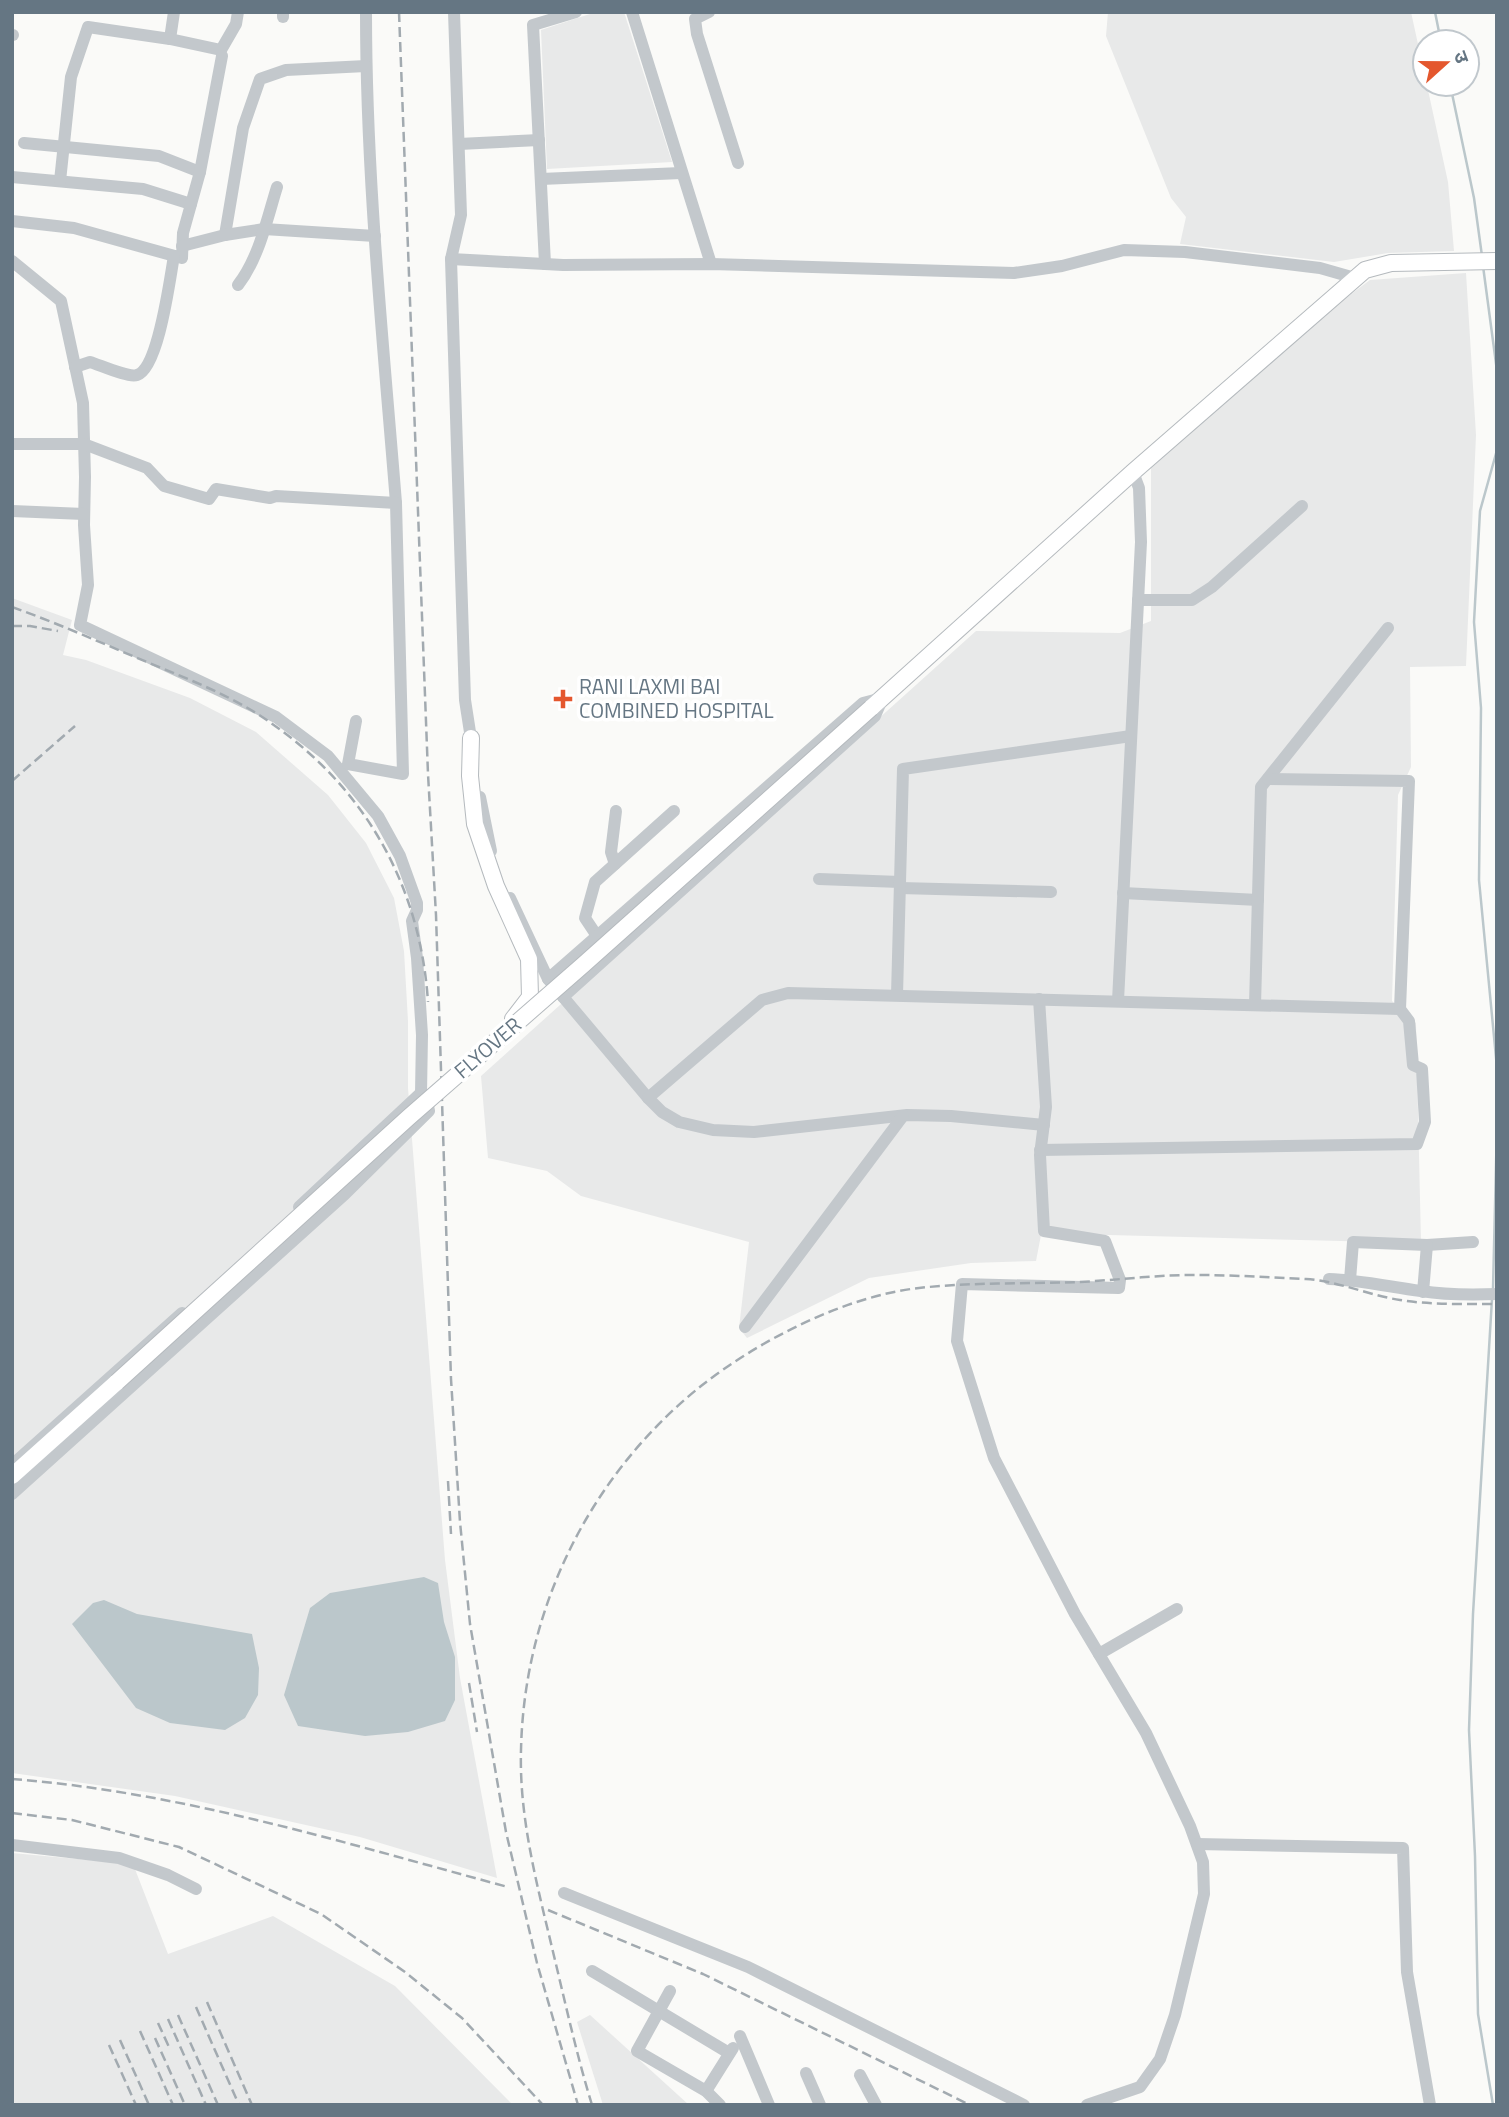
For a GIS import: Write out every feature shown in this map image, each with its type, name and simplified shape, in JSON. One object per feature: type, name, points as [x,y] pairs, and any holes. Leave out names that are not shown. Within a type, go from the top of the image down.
[{"type":"main road","name":"FLYOVER","points":[[12,1476],[409,1117],[877,703],[1133,472],[1355,278],[1365,270],[1391,263],[1496,261]]},
{"type":"main road","points":[[471,738],[475,824],[496,886],[530,958],[531,978],[530,997],[524,1007],[483,1046],[479,1056]]},
{"type":"street","points":[[170,39],[174,12]]},
{"type":"street","points":[[60,181],[71,77],[88,27],[170,39],[221,50],[236,24],[238,12]]},
{"type":"street","points":[[356,720],[348,764],[404,774],[397,503],[375,236],[366,66],[366,12]]},
{"type":"street","points":[[454,12],[461,215],[451,259],[465,700],[480,804],[499,874],[548,979],[648,1098],[662,1112],[679,1122],[713,1130],[754,1132],[903,1116],[951,1116],[1044,1125]]},
{"type":"street","points":[[545,264],[533,25],[576,12]]},
{"type":"street","points":[[632,12],[710,264]]},
{"type":"street","points":[[709,12],[695,19],[697,34],[738,163]]},
{"type":"street","points":[[75,367],[90,362],[124,374],[140,374],[146,365],[162,325],[178,251],[200,173],[222,57]]},
{"type":"street","points":[[225,235],[243,128],[260,79],[286,71],[366,66]]},
{"type":"street","points":[[459,144],[539,140]]},
{"type":"street","points":[[24,143],[159,156],[200,173]]},
{"type":"street","points":[[541,179],[681,173]]},
{"type":"street","points":[[12,177],[143,189],[191,204]]},
{"type":"street","points":[[238,285],[246,276],[277,187]]},
{"type":"street","points":[[12,221],[74,228],[178,251],[225,235],[264,229],[375,236]]},
{"type":"street","points":[[451,259],[545,264],[710,264],[1014,273],[1062,266],[1124,250],[1185,252],[1320,268],[1355,278]]},
{"type":"street","points":[[12,261],[61,301],[83,403],[88,584],[80,625],[276,717],[328,756],[378,816],[401,856],[417,903],[412,921],[421,1022],[421,1093],[98,1400]]},
{"type":"street","points":[[12,444],[84,444],[147,468],[164,486],[209,499],[216,489],[270,498],[276,496],[397,503]]},
{"type":"street","points":[[1118,1001],[1141,542],[1139,488],[1133,472]]},
{"type":"street","points":[[1138,600],[1192,600],[1212,587],[1303,506]]},
{"type":"street","points":[[12,511],[84,514]]},
{"type":"street","points":[[1255,1005],[1261,787],[1388,628]]},
{"type":"street","points":[[548,979],[863,703],[877,703],[875,716],[563,997]]},
{"type":"street","points":[[897,995],[903,769],[1131,736]]},
{"type":"street","points":[[1040,1150],[1417,1144],[1425,1122],[1422,1069],[1413,1065],[1409,1021],[1400,1009],[1409,781],[1268,779]]},
{"type":"street","points":[[615,864],[611,852],[616,811]]},
{"type":"street","points":[[597,936],[584,918],[595,882],[674,811]]},
{"type":"street","points":[[819,879],[1051,892]]},
{"type":"street","points":[[1123,893],[1258,900]]},
{"type":"street","points":[[648,1098],[762,1000],[788,993],[1400,1009]]},
{"type":"street","points":[[1039,999],[1046,1107],[1040,1150],[1044,1231],[1105,1241],[1120,1280],[1119,1288],[961,1284],[957,1341],[994,1458],[1075,1614],[1146,1733],[1203,1862],[1204,1894],[1175,2015],[1160,2059],[1140,2087],[1087,2105]]},
{"type":"street","points":[[98,1400],[345,1194],[429,1111],[426,1096],[421,1093]]},
{"type":"street","points":[[745,1327],[903,1116]]},
{"type":"street","points":[[1350,1280],[1353,1242],[1427,1245],[1473,1242]]},
{"type":"street","points":[[1423,1292],[1427,1245]]},
{"type":"street","points":[[1329,1279],[1423,1292],[1497,1294]]},
{"type":"street","points":[[12,1465],[50,1444]]},
{"type":"street","points":[[12,1494],[50,1444]]},
{"type":"street","points":[[1099,1654],[1177,1609]]},
{"type":"street","points":[[12,1844],[119,1858],[168,1875],[196,1889]]},
{"type":"street","points":[[1197,1844],[1403,1848],[1407,1972],[1430,2105]]},
{"type":"street","points":[[564,1893],[748,1967],[1024,2105]]},
{"type":"street","points":[[592,1971],[729,2053]]},
{"type":"street","points":[[670,1991],[638,2051],[706,2091],[720,2105]]},
{"type":"street","points":[[706,2091],[740,2036],[769,2105]]},
{"type":"street","points":[[806,2073],[820,2105]]},
{"type":"street","points":[[860,2075],[876,2105]]},
{"type":"shaded area","points":[[596,12],[624,12],[672,162],[547,169],[541,30]]},
{"type":"shaded area","points":[[1108,12],[1411,12],[1414,28],[1411,28],[1411,98],[1430,98],[1448,182],[1454,251],[1388,253],[1334,262],[1180,244],[1186,217],[1171,198],[1106,36]]},
{"type":"shaded area","points":[[1466,273],[1476,435],[1466,666],[1410,667],[1411,767],[1398,795],[1392,1001],[1416,1023],[1421,1243],[1041,1235],[1036,1261],[971,1263],[869,1278],[747,1338],[739,1328],[749,1242],[581,1196],[547,1171],[488,1158],[481,1076],[976,631],[1120,633],[1151,621],[1151,468],[1335,306],[1370,280]]},
{"type":"shaded area","points":[[12,598],[72,620],[63,655],[86,660],[190,698],[256,732],[328,795],[366,843],[394,898],[404,951],[408,1088],[445,1560],[460,1678],[497,1878],[360,1837],[175,1796],[12,1773]]},
{"type":"shaded area","points":[[424,1577],[438,1583],[444,1622],[455,1657],[455,1700],[445,1721],[408,1732],[365,1736],[298,1726],[284,1695],[310,1608],[330,1593]]},
{"type":"shaded area","points":[[104,1600],[137,1614],[252,1634],[259,1668],[258,1695],[245,1718],[225,1730],[170,1723],[136,1708],[72,1624],[93,1603]]},
{"type":"shaded area","points":[[12,1853],[133,1864],[168,1954],[273,1916],[395,1986],[513,2105],[12,2105]]},
{"type":"shaded area","points":[[590,2015],[689,2105],[603,2105],[577,2022]]},
{"type":"waterway","points":[[1435,12],[1438,28]]},
{"type":"waterway","points":[[1453,98],[1474,198],[1482,256]]},
{"type":"waterway","points":[[1483,266],[1497,371]]},
{"type":"waterway","points":[[1497,450],[1480,511],[1474,622],[1481,708],[1479,880],[1497,1068]]},
{"type":"waterway","points":[[1493,1289],[1497,1124]]},
{"type":"waterway","points":[[1492,1299],[1473,1614],[1469,1730],[1478,2014],[1493,2105]]},
{"type":"railway","points":[[399,12],[428,774],[436,915],[451,1379],[460,1522],[470,1624],[506,1832],[537,1963],[578,2105]]},
{"type":"railway","points":[[12,607],[227,697],[293,739],[326,769],[354,801],[378,836],[397,874],[423,957],[428,1002]]},
{"type":"railway","points":[[12,626],[58,631]]},
{"type":"railway","points":[[12,781],[75,726]]},
{"type":"railway","points":[[592,2105],[542,1905],[526,1828],[521,1776],[525,1697],[535,1646],[550,1596],[570,1548],[596,1503],[626,1460],[662,1421],[701,1386],[749,1353],[804,1323],[862,1300],[919,1288],[1221,1275],[1318,1280],[1412,1302],[1497,1304]]},
{"type":"railway","points":[[448,1481],[451,1534]]},
{"type":"railway","points":[[469,1683],[477,1732]]},
{"type":"railway","points":[[12,1779],[138,1795],[200,1807],[324,1837],[508,1887]]},
{"type":"railway","points":[[12,1813],[72,1820],[179,1847],[321,1914],[405,1972],[462,2018],[543,2105]]},
{"type":"railway","points":[[548,1910],[703,1974],[970,2105]]},
{"type":"railway","points":[[207,2002],[252,2105]]},
{"type":"railway","points":[[196,2007],[239,2105]]},
{"type":"railway","points":[[178,2015],[218,2105]]},
{"type":"railway","points":[[168,2019],[206,2105]]},
{"type":"railway","points":[[158,2023],[169,2047]]},
{"type":"railway","points":[[140,2031],[173,2105]]},
{"type":"railway","points":[[155,2038],[185,2105]]},
{"type":"railway","points":[[120,2040],[149,2105]]},
{"type":"railway","points":[[109,2045],[136,2105]]},
{"type":"place","name":"RANI LAXMI BAI COMBINED HOSPITAL","points":[[563,699]]}]
